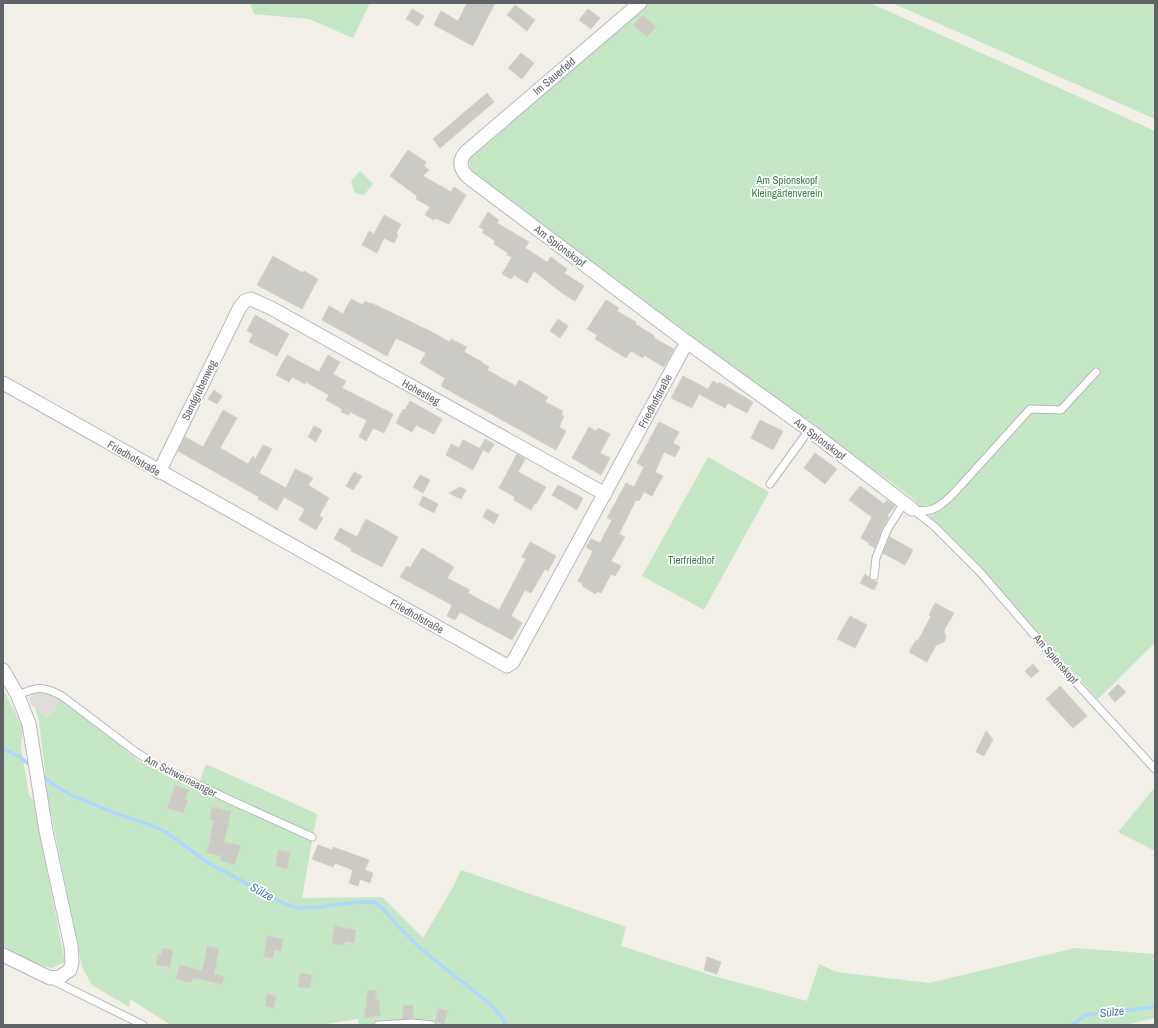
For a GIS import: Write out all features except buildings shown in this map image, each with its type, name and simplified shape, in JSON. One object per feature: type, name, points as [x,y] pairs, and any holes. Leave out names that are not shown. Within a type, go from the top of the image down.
[{"type":"street","name":"Im Sauerfeld","points":[[469,148],[640,3]]},
{"type":"street","name":"Am Spionskopf","points":[[469,148],[463,155],[461,162],[462,169],[468,177],[687,342],[809,430],[908,506]]},
{"type":"street","name":"Hohestieg","points":[[239,308],[246,300],[252,298],[256,300],[605,494]]},
{"type":"street","name":"Sandgrubenweg","points":[[159,472],[239,308]]},
{"type":"street","name":"Friedhofstraße","points":[[3,383],[159,472],[507,666],[513,662],[687,342]]},
{"type":"street","points":[[3,670],[18,696],[29,724],[46,832],[70,940],[72,966],[67,973],[60,977],[46,977],[3,955]]},
{"type":"lane","points":[[874,576],[876,558],[888,530],[908,506],[920,511],[928,511],[942,506],[1030,409],[1061,410],[1096,372]]},
{"type":"lane","points":[[770,484],[809,430]]},
{"type":"lane","name":"Am Spionskopf","points":[[908,506],[934,526],[980,572],[1067,673],[1155,769]]},
{"type":"lane","name":"Am Schweineanger","points":[[18,696],[26,691],[38,688],[54,691],[153,763],[312,837]]},
{"type":"lane","points":[[46,977],[143,1025]]},
{"type":"lane","points":[[378,1025],[413,1023],[432,1025]]},
{"type":"shaded area","points":[[38,691],[47,693],[61,700],[48,718],[30,704],[29,698]]},
{"type":"green space","points":[[250,3],[370,3],[353,38],[309,19],[254,14]]},
{"type":"green space","name":"Am Spionskopf Kleingärtenverein","points":[[649,3],[870,3],[1155,131],[1155,643],[1098,699],[945,532],[910,496],[687,335],[474,174],[469,162],[473,153],[479,146]]},
{"type":"green space","points":[[892,3],[1155,3],[1155,119]]},
{"type":"green space","points":[[360,171],[373,184],[364,195],[355,193],[351,181]]},
{"type":"green space","name":"Tierfriedhof","points":[[708,457],[769,492],[704,610],[642,576]]},
{"type":"green space","points":[[3,689],[23,728],[21,747],[29,795],[33,800],[65,962],[52,968],[35,964],[3,948]]},
{"type":"green space","points":[[61,700],[139,761],[169,777],[197,789],[206,764],[317,814],[302,898],[382,897],[423,938],[453,887],[461,870],[626,927],[621,946],[717,977],[807,1001],[819,964],[836,972],[929,983],[1075,948],[1155,954],[1155,1018],[1125,1025],[359,1025],[358,1019],[319,1025],[171,1025],[130,999],[129,1007],[92,985],[82,967],[48,798],[39,721],[35,708],[48,718]]},
{"type":"green space","points":[[1155,787],[1155,851],[1118,832]]},
{"type":"waterway","name":"Sülze","points":[[3,749],[20,757],[32,767]]},
{"type":"waterway","name":"Sülze","points":[[42,775],[54,785],[71,795],[164,831],[210,864],[285,904],[298,908],[374,902],[382,908],[422,950],[489,1003],[501,1016],[506,1025]]},
{"type":"waterway","name":"Sülze","points":[[1072,1025],[1086,1015],[1155,1007]]}]
